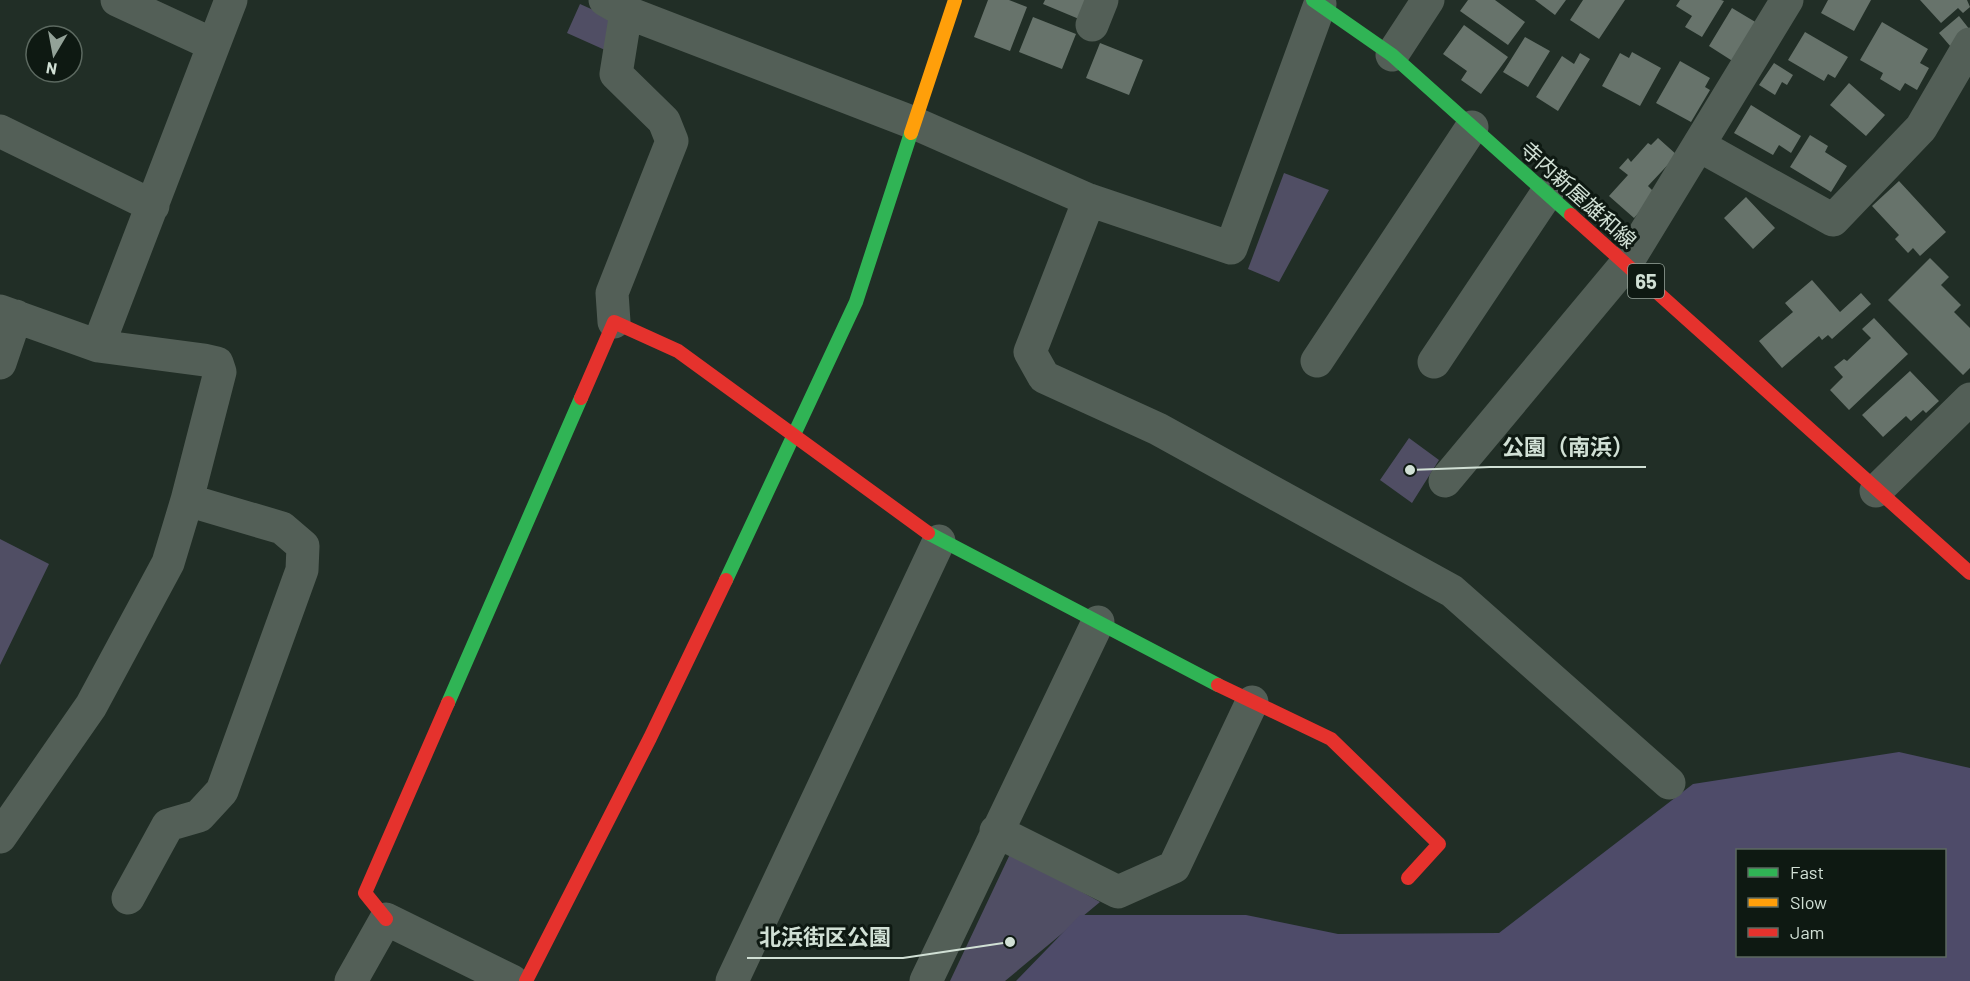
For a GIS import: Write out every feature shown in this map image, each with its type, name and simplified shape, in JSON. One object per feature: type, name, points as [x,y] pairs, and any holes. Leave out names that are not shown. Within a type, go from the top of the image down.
[{"type":"street","points":[[117,0],[212,44]]},
{"type":"street","points":[[98,346],[153,206],[212,44],[231,0]]},
{"type":"street","points":[[526,981],[651,738],[795,437],[856,302],[955,0]]},
{"type":"street","points":[[1392,55],[1428,0]]},
{"type":"street","points":[[1445,481],[1626,264],[1787,0]]},
{"type":"street","points":[[512,981],[386,919],[365,892],[614,322],[612,293],[672,141],[664,121],[616,74],[615,6],[914,123],[1089,200],[1231,248],[1317,2]]},
{"type":"street","name":"寺内新屋雄和線","points":[[1317,2],[1392,55],[1970,573]]},
{"type":"street","points":[[1700,146],[1833,220],[1921,128],[1970,44]]},
{"type":"street","points":[[1317,361],[1472,127]]},
{"type":"street","points":[[0,131],[153,206]]},
{"type":"street","points":[[1434,362],[1547,193]]},
{"type":"street","points":[[1089,200],[1030,352],[1044,377],[1158,429],[1452,591],[1669,783]]},
{"type":"street","points":[[0,363],[8,313],[98,346],[217,363],[220,372],[188,500],[168,562],[91,706],[0,837]]},
{"type":"street","points":[[614,322],[678,351],[939,541],[1252,702],[1331,739],[1439,843],[1408,878]]},
{"type":"street","points":[[1876,491],[1970,399]]},
{"type":"street","points":[[128,898],[168,825],[199,816],[222,791],[302,570],[303,546],[282,528],[188,500]]},
{"type":"street","points":[[732,981],[939,541]]},
{"type":"street","points":[[926,981],[1098,622]]},
{"type":"street","points":[[996,831],[1118,892],[1174,867],[1252,702]]},
{"type":"street","points":[[351,981],[386,919]]},
{"type":"shaded area","points":[[580,4],[618,21],[605,50],[567,33]]},
{"type":"shaded area","points":[[1284,173],[1329,190],[1279,282],[1248,269]]},
{"type":"shaded area","points":[[1409,438],[1439,460],[1412,503],[1380,480]]},
{"type":"shaded area","points":[[0,539],[49,564],[0,665]]},
{"type":"shaded area","points":[[1899,752],[1970,768],[1970,981],[1016,981],[1080,915],[1246,915],[1338,934],[1499,933],[1693,784]]},
{"type":"shaded area","points":[[1011,852],[1100,902],[1005,981],[950,981]]},
{"type":"building","points":[[988,0],[1009,0],[1027,7],[1010,51],[974,37]]},
{"type":"building","points":[[1045,0],[1087,0],[1079,19],[1043,4]]},
{"type":"building","points":[[1468,0],[1495,0],[1525,22],[1508,45],[1460,11]]},
{"type":"building","points":[[1535,0],[1566,0],[1555,15]]},
{"type":"building","points":[[1583,0],[1625,0],[1599,39],[1570,20]]},
{"type":"building","points":[[1680,0],[1724,1],[1702,37],[1685,27],[1692,16],[1676,6]]},
{"type":"building","points":[[1828,0],[1871,0],[1854,31],[1821,13]]},
{"type":"building","points":[[1920,0],[1967,0],[1970,7],[1963,13],[1958,8],[1941,23]]},
{"type":"building","points":[[1732,8],[1757,23],[1734,62],[1709,46]]},
{"type":"building","points":[[1959,16],[1970,30],[1951,47],[1939,33]]},
{"type":"building","points":[[1033,17],[1076,34],[1062,69],[1019,52]]},
{"type":"building","points":[[1882,22],[1928,49],[1920,63],[1929,68],[1917,90],[1905,83],[1900,91],[1880,79],[1883,73],[1860,60]]},
{"type":"building","points":[[1464,25],[1508,57],[1481,94],[1461,80],[1467,71],[1443,54]]},
{"type":"building","points":[[1805,32],[1848,57],[1835,78],[1828,74],[1824,81],[1788,60]]},
{"type":"building","points":[[1525,37],[1550,51],[1528,87],[1503,72]]},
{"type":"building","points":[[1100,43],[1143,60],[1129,95],[1086,78]]},
{"type":"building","points":[[1632,52],[1661,68],[1640,106],[1602,86],[1620,53],[1629,58]]},
{"type":"building","points":[[1580,53],[1590,59],[1558,111],[1536,97],[1562,56],[1574,64]]},
{"type":"building","points":[[1680,61],[1710,78],[1705,87],[1710,90],[1691,122],[1656,103]]},
{"type":"building","points":[[1774,63],[1793,75],[1787,85],[1782,82],[1775,95],[1759,85]]},
{"type":"building","points":[[1849,83],[1885,115],[1866,136],[1830,105]]},
{"type":"building","points":[[1751,105],[1801,136],[1791,153],[1779,145],[1773,155],[1734,133]]},
{"type":"building","points":[[1810,135],[1828,146],[1825,152],[1847,166],[1831,192],[1790,167]]},
{"type":"building","points":[[1658,138],[1677,155],[1648,186],[1656,194],[1634,218],[1609,196],[1628,175],[1619,168],[1628,158],[1631,162],[1648,143],[1651,145]]},
{"type":"building","points":[[1899,181],[1946,232],[1920,256],[1913,248],[1908,253],[1895,239],[1899,235],[1872,206]]},
{"type":"building","points":[[1746,197],[1775,228],[1753,249],[1724,218]]},
{"type":"building","points":[[1930,258],[1949,277],[1941,285],[1961,305],[1954,312],[1970,328],[1970,368],[1963,375],[1888,300]]},
{"type":"building","points":[[1812,280],[1840,312],[1861,293],[1871,304],[1832,339],[1828,335],[1822,340],[1819,336],[1782,368],[1759,341],[1793,312],[1785,303]]},
{"type":"building","points":[[1874,318],[1908,354],[1849,410],[1830,390],[1843,377],[1834,367],[1844,359],[1847,361],[1871,338],[1862,329]]},
{"type":"building","points":[[1910,371],[1939,401],[1926,413],[1923,410],[1911,421],[1906,416],[1883,437],[1862,415]]},
{"type":"traffic: fast","points":[[1313,0],[1392,55],[1571,215]]},
{"type":"traffic: fast","points":[[726,580],[856,302],[911,133]]},
{"type":"traffic: fast","points":[[448,703],[581,398]]},
{"type":"traffic: fast","points":[[928,533],[1218,685]]},
{"type":"traffic: slow","points":[[911,133],[955,0]]},
{"type":"traffic: jam","points":[[1571,215],[1970,573]]},
{"type":"traffic: jam","points":[[581,398],[614,322],[678,351],[928,533]]},
{"type":"traffic: jam","points":[[526,981],[650,738],[726,580]]},
{"type":"traffic: jam","points":[[1218,685],[1331,739],[1439,844],[1408,878]]},
{"type":"traffic: jam","points":[[386,919],[365,893],[448,703]]},
{"type":"place","name":"公園（南浜）","points":[[1410,470]]},
{"type":"place","name":"北浜街区公園","points":[[1010,942]]}]
